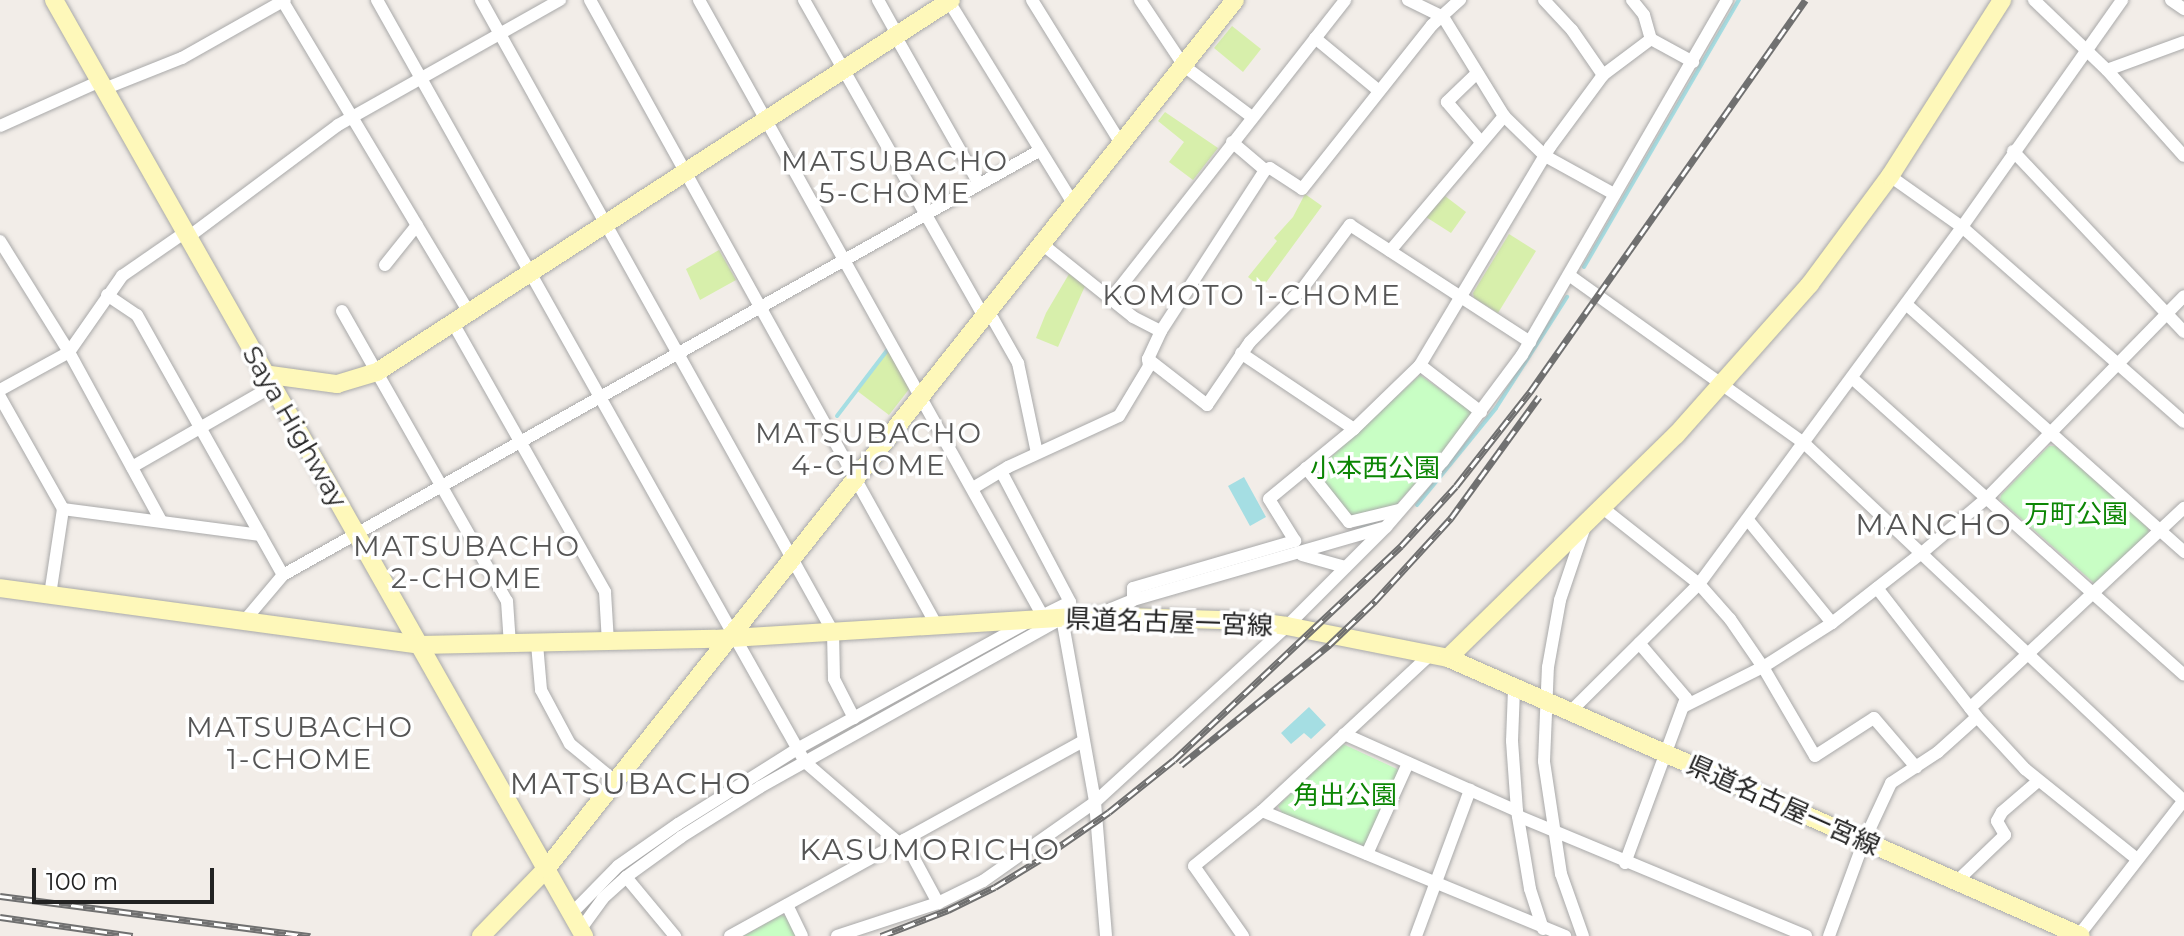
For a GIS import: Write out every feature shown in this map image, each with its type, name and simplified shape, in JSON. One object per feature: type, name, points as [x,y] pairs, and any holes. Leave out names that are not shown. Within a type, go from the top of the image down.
[{"type":"street","name":"Saya Highway","points":[[54,0],[578,927]]},
{"type":"street","points":[[377,0],[805,762],[902,841],[938,903]]},
{"type":"street","points":[[481,0],[833,632],[834,679],[854,718]]},
{"type":"street","points":[[0,390],[69,352],[122,276],[186,236],[288,159],[349,119],[560,0]]},
{"type":"street","points":[[590,0],[937,626]]},
{"type":"street","points":[[699,0],[1045,619],[1083,741],[1095,802],[1106,936]]},
{"type":"street","points":[[804,0],[984,317],[993,319],[1018,363],[1037,453]]},
{"type":"street","points":[[878,0],[979,184]]},
{"type":"street","points":[[1032,0],[1122,145]]},
{"type":"street","points":[[1140,0],[1184,66],[1252,117]]},
{"type":"street","points":[[481,936],[546,869],[795,559],[1235,0]]},
{"type":"street","points":[[1110,300],[1345,0]]},
{"type":"street","points":[[1408,0],[1443,17],[1504,116],[1545,156],[1614,194]]},
{"type":"street","points":[[973,488],[1037,453],[1116,419],[1149,366],[1148,359],[1161,331],[1265,170],[1270,168],[1302,189],[1432,25],[1460,0]]},
{"type":"street","points":[[1544,0],[1572,30],[1603,75]]},
{"type":"street","points":[[1632,0],[1644,15],[1651,39],[1693,62]]},
{"type":"street","points":[[837,936],[938,903],[983,881],[1095,802],[1287,626],[1386,527],[1481,412],[1530,342],[1727,0]]},
{"type":"street","points":[[1243,936],[1194,866],[1262,811],[1344,734],[1440,656],[1585,527],[1723,385],[1810,284],[1890,176],[2002,0]]},
{"type":"street","points":[[2034,0],[2107,70],[2184,156]]},
{"type":"street","points":[[1569,713],[1699,584],[1962,227],[2122,0]]},
{"type":"street","points":[[2171,0],[2184,9]]},
{"type":"street","points":[[0,126],[102,85],[182,58],[283,1],[349,119],[417,225],[519,443],[605,592],[608,642]]},
{"type":"street","points":[[132,467],[267,381],[337,384],[377,372],[768,122],[949,1],[1074,205]]},
{"type":"street","points":[[1315,38],[1379,91]]},
{"type":"street","points":[[1133,600],[1133,588],[1295,541],[1269,499],[1354,429],[1420,365],[1545,156],[1603,75],[1651,39]]},
{"type":"street","points":[[2107,70],[2184,42]]},
{"type":"street","points":[[1477,73],[1447,102],[1481,142]]},
{"type":"street","points":[[1390,251],[1504,116]]},
{"type":"street","points":[[1232,142],[1265,170]]},
{"type":"street","points":[[245,620],[283,575],[1039,151]]},
{"type":"street","points":[[2013,151],[2184,332]]},
{"type":"street","points":[[1890,176],[1962,227],[2184,422]]},
{"type":"street","points":[[385,265],[417,225]]},
{"type":"street","points":[[1148,359],[1207,405],[1241,353],[1269,319],[1303,288],[1350,225],[1530,342]]},
{"type":"street","points":[[0,241],[69,352],[161,521]]},
{"type":"street","points":[[1042,244],[1133,317],[1161,331]]},
{"type":"street","points":[[1569,275],[1804,443],[2184,800],[2078,935]]},
{"type":"street","points":[[107,295],[137,315],[283,575]]},
{"type":"street","points":[[1683,707],[1763,667],[1832,623],[1923,552],[1987,498],[2165,312],[2184,296]]},
{"type":"street","points":[[1906,304],[2184,552]]},
{"type":"street","points":[[342,311],[507,601],[510,645]]},
{"type":"street","points":[[1241,353],[1354,429]]},
{"type":"street","points":[[1420,365],[1481,412]]},
{"type":"street","points":[[1852,378],[2184,675]]},
{"type":"street","points":[[0,397],[63,509],[50,595]]},
{"type":"street","points":[[1306,468],[1349,522],[1399,510]]},
{"type":"street","points":[[578,927],[626,877],[681,837],[1070,602],[1002,473]]},
{"type":"street","points":[[1829,936],[1864,841],[1891,783],[1916,767],[2184,508]]},
{"type":"street","points":[[63,509],[260,535]]},
{"type":"street","points":[[1604,509],[1699,584],[1730,619],[1763,667],[1815,756],[1874,718],[1916,767]]},
{"type":"street","points":[[1748,520],[1832,623]]},
{"type":"street","points":[[1094,616],[1133,600],[1386,527]]},
{"type":"street","points":[[1583,936],[1561,874],[1553,831],[1544,761],[1544,702],[1560,600],[1585,527]]},
{"type":"street","points":[[1299,554],[1345,567]]},
{"type":"street","name":"県道名古屋一宮線","points":[[0,588],[420,645],[608,642],[1094,616],[1251,621],[1287,626],[1440,656],[2078,935]]},
{"type":"street","points":[[1877,588],[1973,712],[2038,781],[2137,859]]},
{"type":"street","points":[[578,927],[593,889],[637,851],[797,749],[1045,619]]},
{"type":"street","points":[[1625,863],[1686,698],[1639,643]]},
{"type":"street","points":[[537,644],[541,690],[568,741],[615,781]]},
{"type":"street","points":[[1514,689],[1512,741],[1518,814],[1530,889],[1544,932]]},
{"type":"street","points":[[1344,734],[1625,863],[1806,936]]},
{"type":"street","points":[[730,936],[1083,741]]},
{"type":"street","points":[[1367,854],[1408,763]]},
{"type":"street","points":[[1956,882],[2005,835],[1997,821],[2038,781]]},
{"type":"street","points":[[1416,936],[1470,790]]},
{"type":"street","points":[[1262,811],[1436,882],[1544,932],[1565,936]]},
{"type":"street","points":[[626,877],[675,936]]},
{"type":"street","points":[[787,905],[802,936]]},
{"type":"green space","points":[[1232,26],[1261,49],[1243,72],[1214,48]]},
{"type":"green space","points":[[1165,112],[1218,148],[1193,180],[1169,162],[1184,142],[1158,121]]},
{"type":"green space","points":[[1305,194],[1322,206],[1262,288],[1248,277],[1277,241],[1274,238],[1293,217]]},
{"type":"green space","points":[[1445,196],[1466,212],[1451,233],[1426,217]]},
{"type":"green space","points":[[1509,234],[1536,251],[1498,313],[1474,298],[1473,293]]},
{"type":"green space","points":[[719,250],[736,280],[700,300],[686,269]]},
{"type":"green space","points":[[1069,274],[1085,286],[1058,347],[1036,338],[1046,313]]},
{"type":"green space","points":[[888,349],[910,388],[889,415],[856,390]]},
{"type":"green space","name":"小本西公園","points":[[1420,375],[1471,411],[1471,421],[1396,505],[1349,517],[1315,472]]},
{"type":"green space","name":"万町公園","points":[[2049,446],[2056,446],[2148,528],[2149,534],[2099,582],[2094,583],[2000,500],[2001,495]]},
{"type":"green space","name":"角出公園","points":[[1343,744],[1397,769],[1399,774],[1369,843],[1362,846],[1282,813],[1278,806]]},
{"type":"green space","points":[[781,915],[788,917],[797,936],[743,936]]},
{"type":"water","points":[[1244,477],[1266,517],[1250,526],[1228,486]]},
{"type":"water","points":[[1309,707],[1326,725],[1311,739],[1304,733],[1291,744],[1281,733]]},
{"type":"waterway","points":[[1584,267],[1739,0]]},
{"type":"waterway","points":[[1417,505],[1496,408],[1567,297]]},
{"type":"waterway","points":[[837,416],[888,349]]},
{"type":"waterway","points":[[1361,528],[1374,524]]},
{"type":"railway","points":[[881,936],[948,910],[995,887],[1109,812],[1174,760],[1401,546],[1456,486],[1530,392],[1806,0]]},
{"type":"railway","points":[[1181,765],[1329,645],[1375,601],[1451,518],[1539,397]]},
{"type":"railway","points":[[0,896],[310,936]]},
{"type":"railway","points":[[0,917],[133,936]]},
{"type":"district","name":"MATSUBACHO 5-CHOME","points":[[895,177]]},
{"type":"district","name":"KOMOTO 1-CHOME","points":[[1252,295]]},
{"type":"district","name":"MATSUBACHO 4-CHOME","points":[[869,449]]},
{"type":"district","name":"MANCHO","points":[[1934,525]]},
{"type":"district","name":"MATSUBACHO 2-CHOME","points":[[467,562]]},
{"type":"district","name":"MATSUBACHO 1-CHOME","points":[[300,743]]},
{"type":"district","name":"MATSUBACHO","points":[[631,784]]},
{"type":"district","name":"KASUMORICHO","points":[[930,850]]}]
